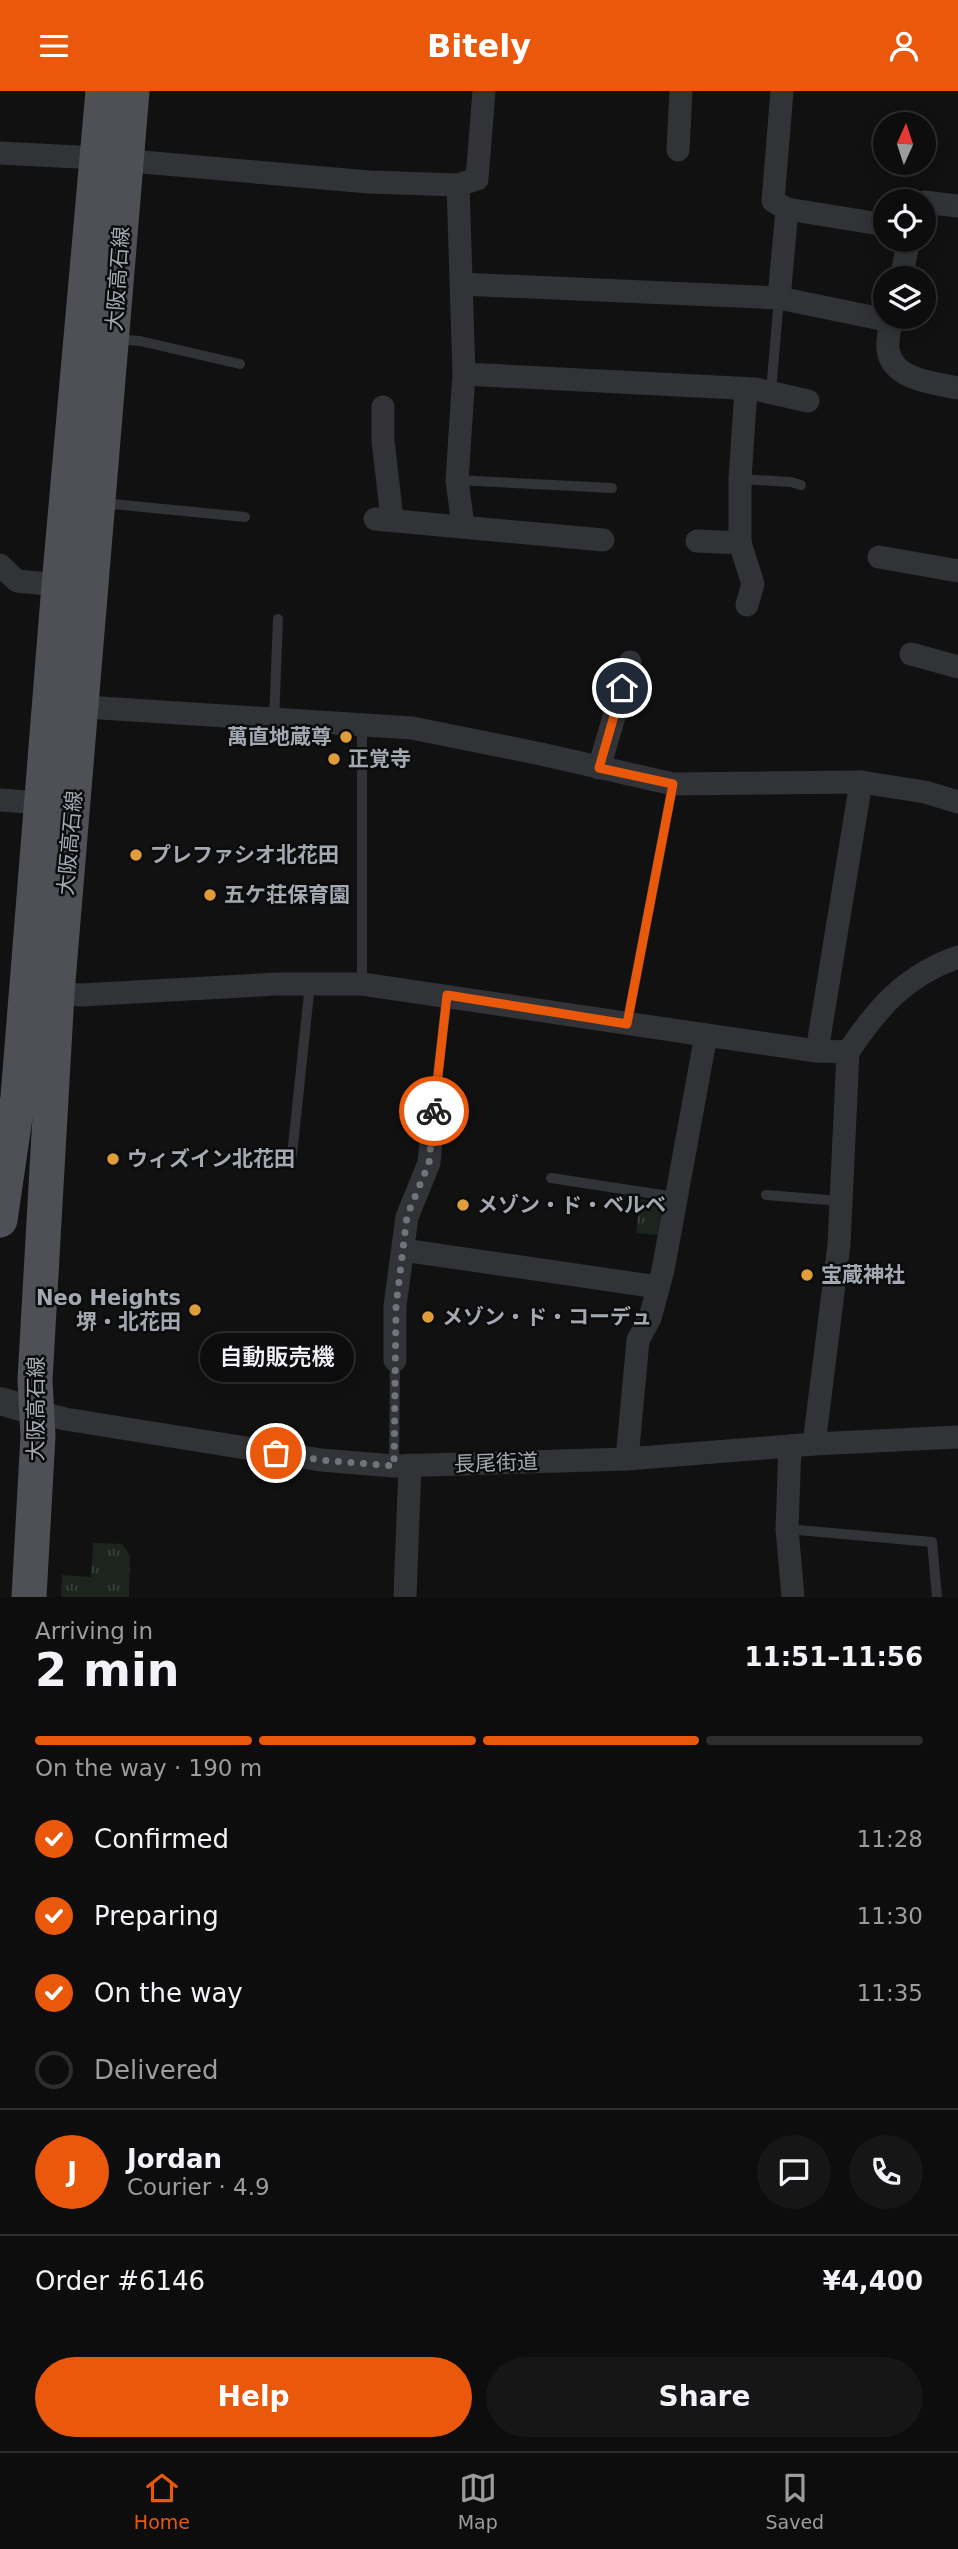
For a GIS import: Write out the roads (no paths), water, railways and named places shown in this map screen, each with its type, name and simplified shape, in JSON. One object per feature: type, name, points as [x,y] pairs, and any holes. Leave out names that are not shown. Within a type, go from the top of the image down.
[{"type":"main road","name":"大阪高石線","points":[[0,1220],[18,1097],[41,803],[66,706],[100,502],[113,339],[112,159],[103,91]]},
{"type":"main road","name":"大阪高石線","points":[[29,1597],[37,1412],[35,1380],[57,993],[66,706],[59,585],[112,159],[132,91]]},
{"type":"street","points":[[0,153],[112,159],[369,182],[458,185],[477,179],[484,91]]},
{"type":"street","points":[[678,150],[681,91]]},
{"type":"street","points":[[782,91],[773,201],[787,209],[873,223]]},
{"type":"street","points":[[458,185],[464,374],[457,480],[463,526]]},
{"type":"street","points":[[936,203],[958,206]]},
{"type":"street","points":[[779,298],[787,209]]},
{"type":"street","points":[[461,284],[779,298],[873,315]]},
{"type":"street","points":[[891,329],[888,351],[896,366],[917,380],[958,388]]},
{"type":"street","points":[[464,374],[746,389],[808,401]]},
{"type":"street","points":[[746,389],[740,479],[740,543],[753,584],[747,605]]},
{"type":"street","points":[[383,407],[383,519],[603,540]]},
{"type":"street","points":[[697,541],[740,543]]},
{"type":"street","points":[[879,557],[958,571]]},
{"type":"street","points":[[0,565],[17,581],[59,585]]},
{"type":"street","points":[[911,654],[958,667]]},
{"type":"street","points":[[599,768],[630,662]]},
{"type":"street","points":[[66,706],[412,728],[673,784],[861,782],[925,792],[958,802]]},
{"type":"street","points":[[817,1051],[861,782]]},
{"type":"street","points":[[0,800],[41,803]]},
{"type":"street","points":[[814,1444],[838,1245],[848,1052],[884,1003],[903,986],[937,965],[958,957]]},
{"type":"street","points":[[57,993],[81,995],[362,984],[817,1051],[848,1052]]},
{"type":"street","points":[[627,1459],[638,1340],[650,1318],[659,1287],[706,1035]]},
{"type":"street","points":[[395,1360],[396,1306],[407,1216],[429,1163],[435,1098]]},
{"type":"street","points":[[403,1250],[659,1287]]},
{"type":"street","points":[[0,1401],[37,1412]]},
{"type":"street","name":"長尾街道","points":[[37,1412],[65,1419],[321,1460],[402,1465],[627,1459],[814,1444],[958,1437]]},
{"type":"street","points":[[790,1446],[787,1529],[793,1597]]},
{"type":"street","points":[[402,1465],[405,1597]]},
{"type":"lane","points":[[771,393],[779,298]]},
{"type":"lane","points":[[113,339],[141,341],[240,364]]},
{"type":"lane","points":[[740,479],[801,485]]},
{"type":"lane","points":[[457,480],[612,488]]},
{"type":"lane","points":[[100,502],[245,517]]},
{"type":"lane","points":[[274,720],[278,619]]},
{"type":"lane","points":[[362,726],[362,984]]},
{"type":"lane","points":[[627,1024],[673,784]]},
{"type":"lane","points":[[292,1154],[310,984]]},
{"type":"lane","points":[[435,1098],[447,995]]},
{"type":"lane","points":[[551,1178],[675,1197]]},
{"type":"lane","points":[[766,1195],[841,1201]]},
{"type":"lane","points":[[395,1360],[402,1465]]},
{"type":"lane","points":[[787,1529],[932,1542],[937,1597]]},
{"type":"place","name":"萬直地蔵尊","points":[[346,737]]},
{"type":"place","name":"正覚寺","points":[[334,759]]},
{"type":"place","name":"プレファシオ北花田","points":[[136,855]]},
{"type":"place","name":"五ケ荘保育園","points":[[210,895]]},
{"type":"place","name":"ウィズイン北花田","points":[[113,1159]]},
{"type":"place","name":"メゾン・ド・ベルベ","points":[[463,1205]]},
{"type":"place","name":"宝蔵神社","points":[[807,1275]]},
{"type":"place","name":"Neo Heights 堺・北花田","points":[[195,1310]]},
{"type":"place","name":"メゾン・ド・コーデュ","points":[[428,1317]]},
{"type":"place","name":"自動販売機","points":[[276,1453]]}]
